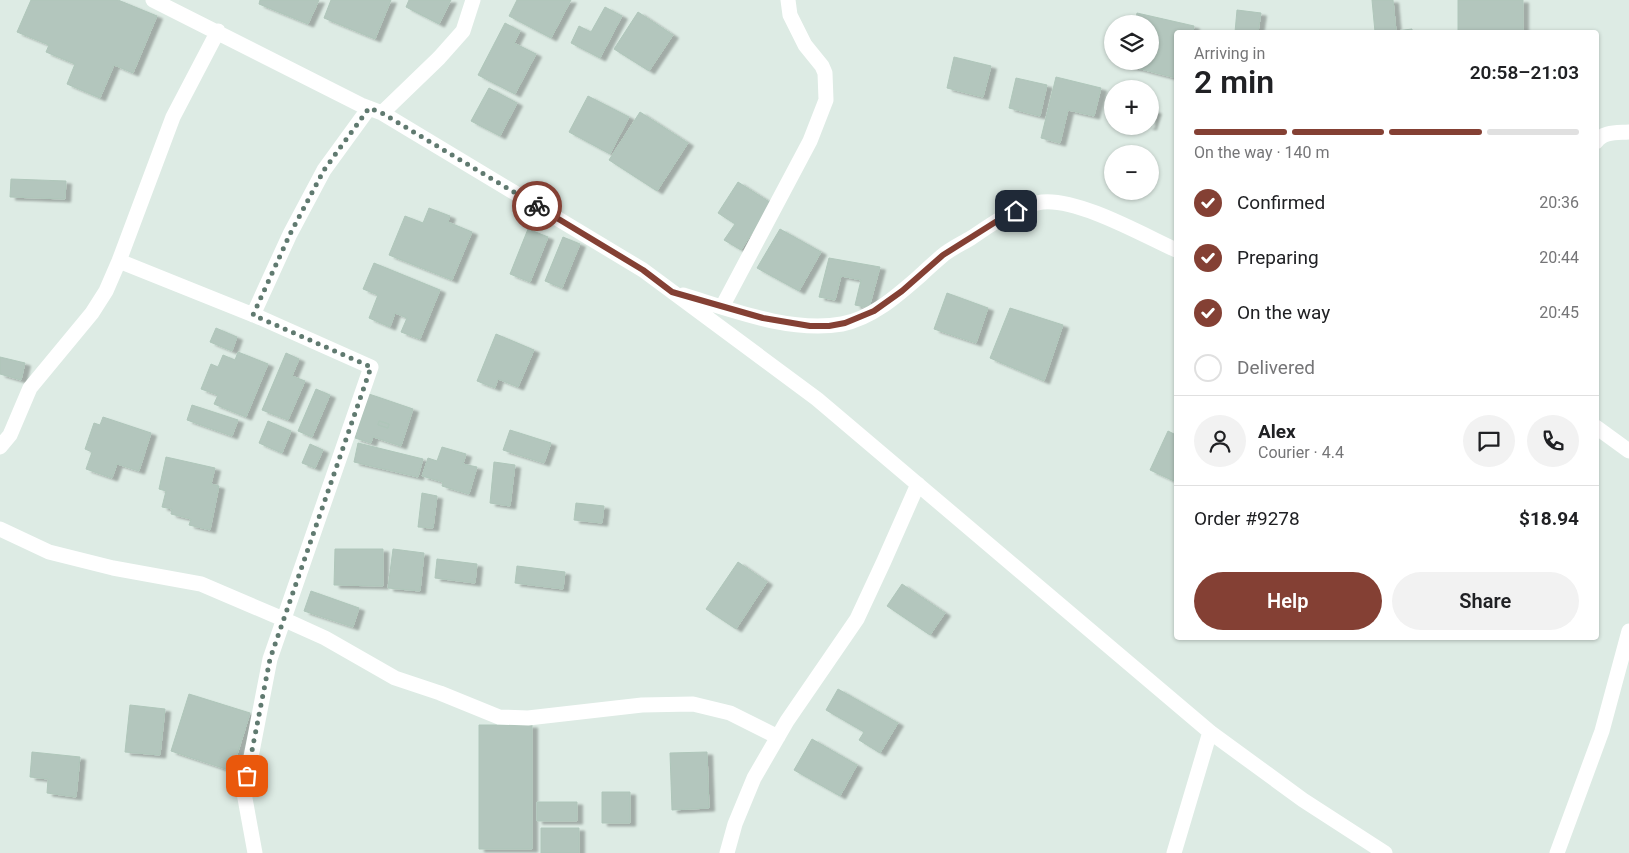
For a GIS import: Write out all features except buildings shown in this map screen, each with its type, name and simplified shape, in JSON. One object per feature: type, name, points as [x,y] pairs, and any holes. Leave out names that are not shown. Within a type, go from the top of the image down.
[{"type":"street","points":[[153,0],[375,110],[643,270],[817,400],[1210,732],[1303,800],[1385,853]]},
{"type":"street","points":[[253,315],[290,234],[324,170],[375,110],[440,58],[463,31],[474,0]]},
{"type":"street","points":[[722,307],[810,141],[826,100],[825,73],[822,66],[804,45],[790,15],[788,0]]},
{"type":"street","points":[[0,447],[10,435],[30,388],[92,313],[106,291],[173,117],[218,31]]},
{"type":"street","points":[[1599,138],[1604,134],[1629,132]]},
{"type":"street","points":[[672,292],[763,318],[810,326],[829,326],[845,323],[874,311],[902,291],[943,255],[1005,216],[1043,202],[1060,203],[1097,213],[1174,249]]},
{"type":"street","points":[[119,260],[253,315],[371,367],[270,659],[244,793],[255,853]]},
{"type":"street","points":[[1599,428],[1629,451]]},
{"type":"street","points":[[727,853],[735,824],[754,778],[778,737],[857,619],[918,484]]},
{"type":"street","points":[[0,529],[49,552],[113,568],[201,584],[325,638],[395,678],[440,693],[499,717],[528,718],[642,706],[693,704],[730,713],[778,737]]},
{"type":"street","points":[[1557,853],[1602,732],[1629,630]]},
{"type":"street","points":[[1174,853],[1210,732]]},
{"type":"way so far","points":[[247,776],[270,659],[371,367],[253,315],[290,234],[324,170],[369,108],[382,113],[537,206]]},
{"type":"route","points":[[537,206],[643,270],[672,292],[763,318],[810,326],[829,326],[845,323],[874,311],[902,291],[943,255],[1016,211]]}]
